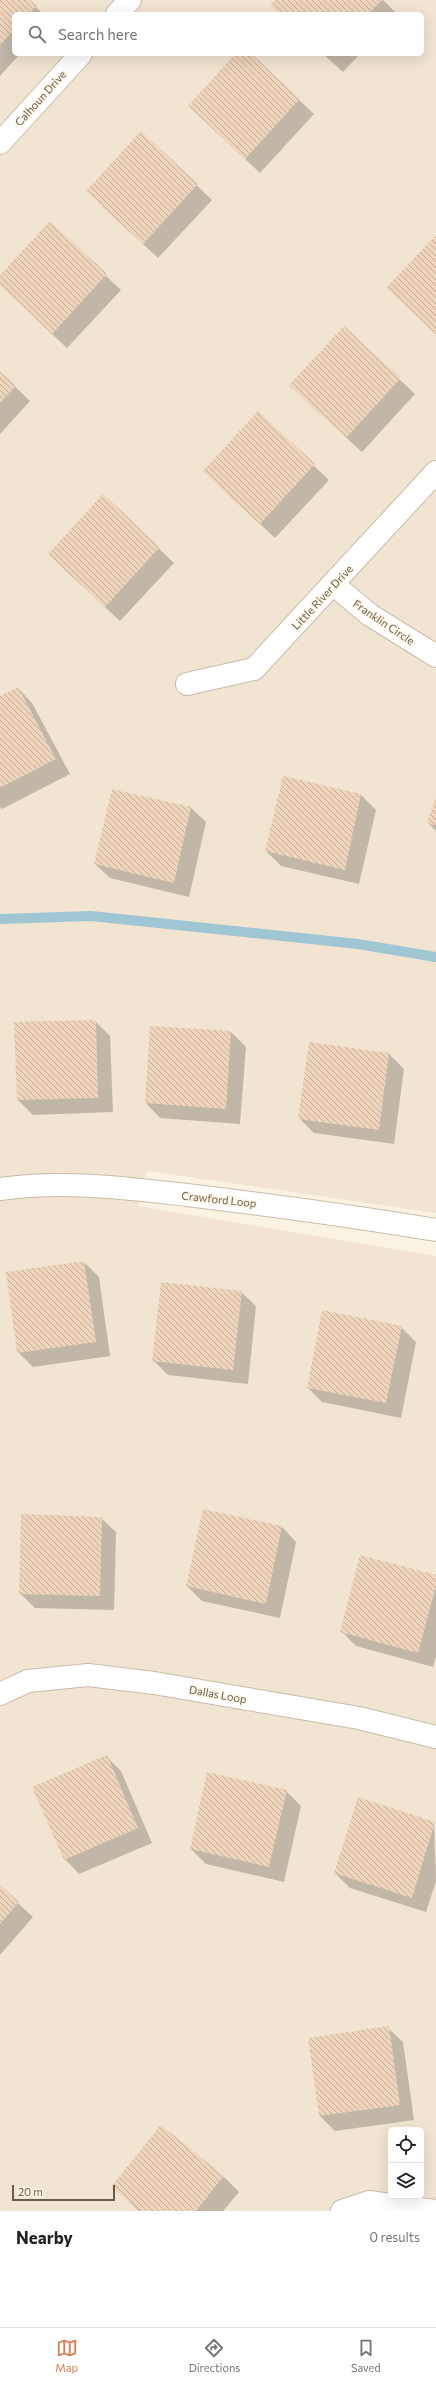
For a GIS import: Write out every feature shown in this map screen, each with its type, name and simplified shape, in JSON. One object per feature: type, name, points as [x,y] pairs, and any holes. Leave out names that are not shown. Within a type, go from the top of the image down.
[{"type":"street","points":[[120,12],[130,0]]},
{"type":"street","name":"Calhoun Drive","points":[[0,143],[79,56]]},
{"type":"street","name":"Little River Drive","points":[[187,684],[254,669],[334,585],[436,472]]},
{"type":"street","name":"Franklin Circle","points":[[334,585],[370,615],[436,656]]},
{"type":"street","name":"Crawford Loop","points":[[0,1189],[25,1185],[101,1186],[307,1209],[436,1230]]},
{"type":"street","name":"Dallas Loop","points":[[0,1694],[28,1681],[88,1676],[154,1683],[359,1718],[436,1737]]},
{"type":"street","points":[[342,2211],[369,2202],[434,2211]]},
{"type":"shaded area","points":[[0,0],[436,0],[436,1213],[147,1171],[138,1206],[436,1256],[436,2211],[0,2211]]},
{"type":"building","points":[[0,0],[30,0],[37,6],[31,12],[12,12],[12,32],[0,45]]},
{"type":"building","points":[[275,0],[382,0],[371,12],[278,12],[270,5]]},
{"type":"building","points":[[233,56],[254,56],[300,99],[245,159],[188,106]]},
{"type":"building","points":[[141,131],[198,184],[143,244],[86,191]]},
{"type":"building","points":[[50,221],[107,274],[52,334],[0,286],[0,275]]},
{"type":"building","points":[[436,235],[436,335],[386,288]]},
{"type":"building","points":[[344,326],[401,378],[346,438],[289,385]]},
{"type":"building","points":[[0,371],[16,386],[0,403]]},
{"type":"building","points":[[258,411],[315,464],[260,524],[203,471]]},
{"type":"building","points":[[103,494],[160,547],[105,607],[48,554]]},
{"type":"building","points":[[18,687],[56,759],[0,788],[0,696]]},
{"type":"building","points":[[283,776],[361,794],[345,870],[265,851]]},
{"type":"building","points":[[112,789],[191,807],[174,883],[94,864]]},
{"type":"building","points":[[436,797],[436,826],[427,823]]},
{"type":"building","points":[[96,1020],[98,1098],[17,1100],[14,1022]]},
{"type":"building","points":[[150,1026],[231,1031],[226,1109],[145,1103]]},
{"type":"building","points":[[309,1042],[389,1053],[379,1130],[298,1119]]},
{"type":"building","points":[[84,1261],[96,1342],[17,1353],[6,1272]]},
{"type":"building","points":[[161,1282],[242,1291],[233,1370],[152,1361]]},
{"type":"building","points":[[322,1310],[402,1326],[386,1403],[307,1388]]},
{"type":"building","points":[[203,1509],[282,1526],[266,1604],[186,1586]]},
{"type":"building","points":[[21,1514],[102,1517],[100,1596],[19,1594]]},
{"type":"building","points":[[360,1555],[436,1575],[436,1586],[418,1653],[340,1632]]},
{"type":"building","points":[[107,1755],[138,1828],[64,1860],[32,1787]]},
{"type":"building","points":[[207,1772],[287,1790],[269,1867],[190,1849]]},
{"type":"building","points":[[358,1797],[435,1822],[412,1898],[334,1873]]},
{"type":"building","points":[[0,1885],[19,1902],[0,1924]]},
{"type":"building","points":[[389,2026],[400,2105],[319,2116],[308,2038]]},
{"type":"building","points":[[161,2125],[224,2176],[196,2211],[141,2211],[111,2187]]},
{"type":"waterway","points":[[0,919],[91,916],[358,944],[436,957]]}]
